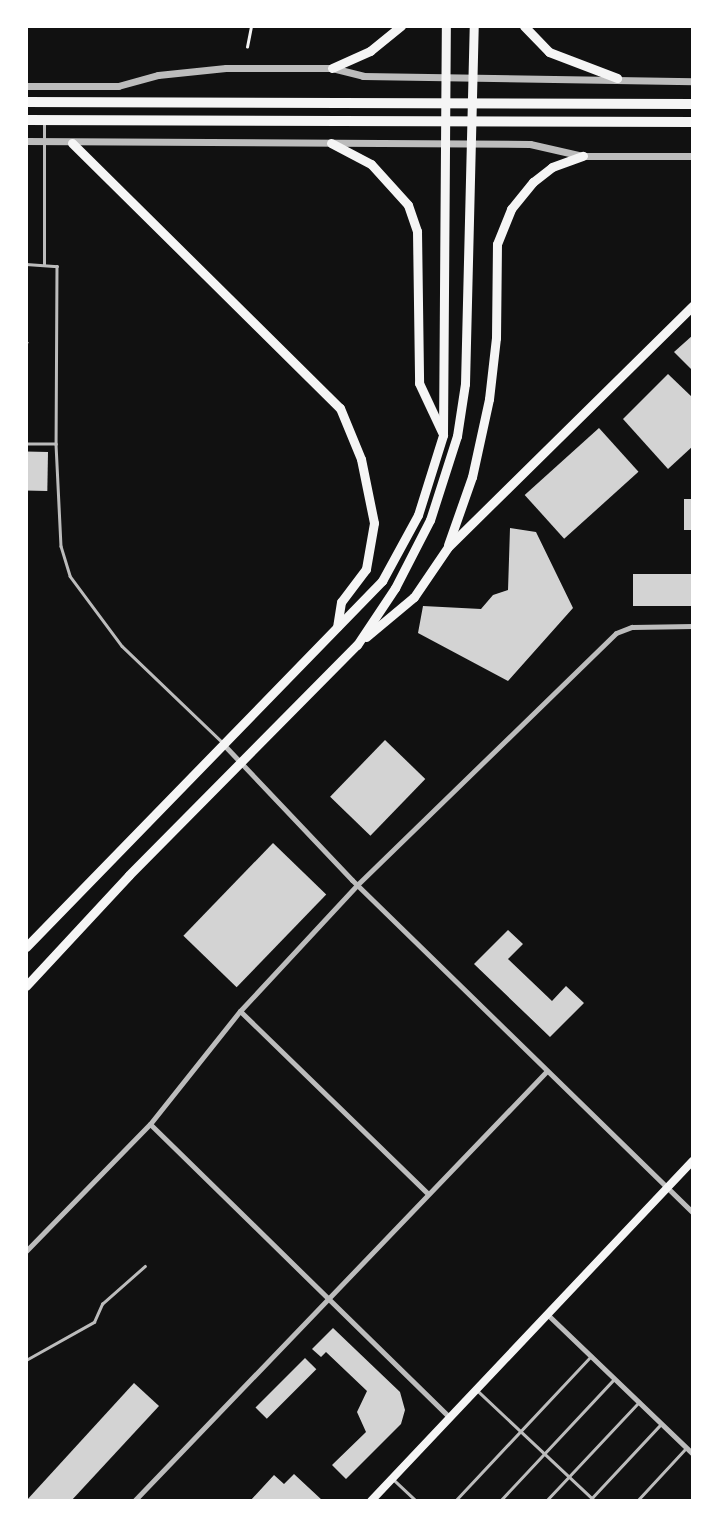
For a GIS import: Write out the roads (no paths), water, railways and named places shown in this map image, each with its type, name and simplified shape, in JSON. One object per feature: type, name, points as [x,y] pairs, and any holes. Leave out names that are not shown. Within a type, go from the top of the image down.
[{"type":"highway","points":[[26,102],[693,104]]},
{"type":"highway","points":[[26,120],[693,122]]},
{"type":"main road","points":[[332,68],[370,51],[401,26]]},
{"type":"main road","points":[[26,947],[115,851],[225,745],[382,581],[412,526],[443,435],[443,77],[446,26]]},
{"type":"main road","points":[[357,645],[395,588],[430,520],[457,436],[465,384],[474,26]]},
{"type":"main road","points":[[524,26],[549,52],[617,78]]},
{"type":"main road","points":[[72,142],[340,408],[361,460],[374,523],[366,569],[341,602],[337,629]]},
{"type":"main road","points":[[331,143],[371,164],[408,205],[417,231],[419,383],[443,435]]},
{"type":"main road","points":[[448,547],[471,477],[489,399],[496,338],[497,244],[511,209],[533,182],[552,167],[583,156]]},
{"type":"main road","points":[[26,986],[129,875],[242,764],[357,645],[414,597],[448,547],[693,305]]},
{"type":"main road","points":[[371,1501],[693,1161]]},
{"type":"street","points":[[26,86],[118,86],[158,75],[226,68],[332,68],[363,76],[693,81]]},
{"type":"street","points":[[26,141],[530,144],[583,156],[693,156]]},
{"type":"street","points":[[26,1251],[150,1124],[240,1011],[357,885],[616,632],[632,627],[693,626]]},
{"type":"street","points":[[225,745],[357,885],[693,1213]]},
{"type":"street","points":[[240,1011],[428,1194]]},
{"type":"street","points":[[134,1501],[546,1072]]},
{"type":"street","points":[[150,1124],[450,1418]]},
{"type":"street","points":[[548,1315],[693,1454]]},
{"type":"lane","points":[[44,121],[44,264]]},
{"type":"lane","points":[[26,264],[57,266],[57,444],[61,546],[70,576],[122,646],[225,745]]},
{"type":"lane","points":[[26,444],[57,444]]},
{"type":"lane","points":[[26,1360],[94,1322],[102,1304],[145,1266]]},
{"type":"lane","points":[[455,1501],[591,1356]]},
{"type":"lane","points":[[500,1501],[614,1379]]},
{"type":"lane","points":[[476,1390],[595,1501]]},
{"type":"lane","points":[[546,1501],[639,1402]]},
{"type":"lane","points":[[590,1499],[661,1424]]},
{"type":"lane","points":[[637,1501],[687,1448]]},
{"type":"lane","points":[[392,1478],[417,1501]]}]
